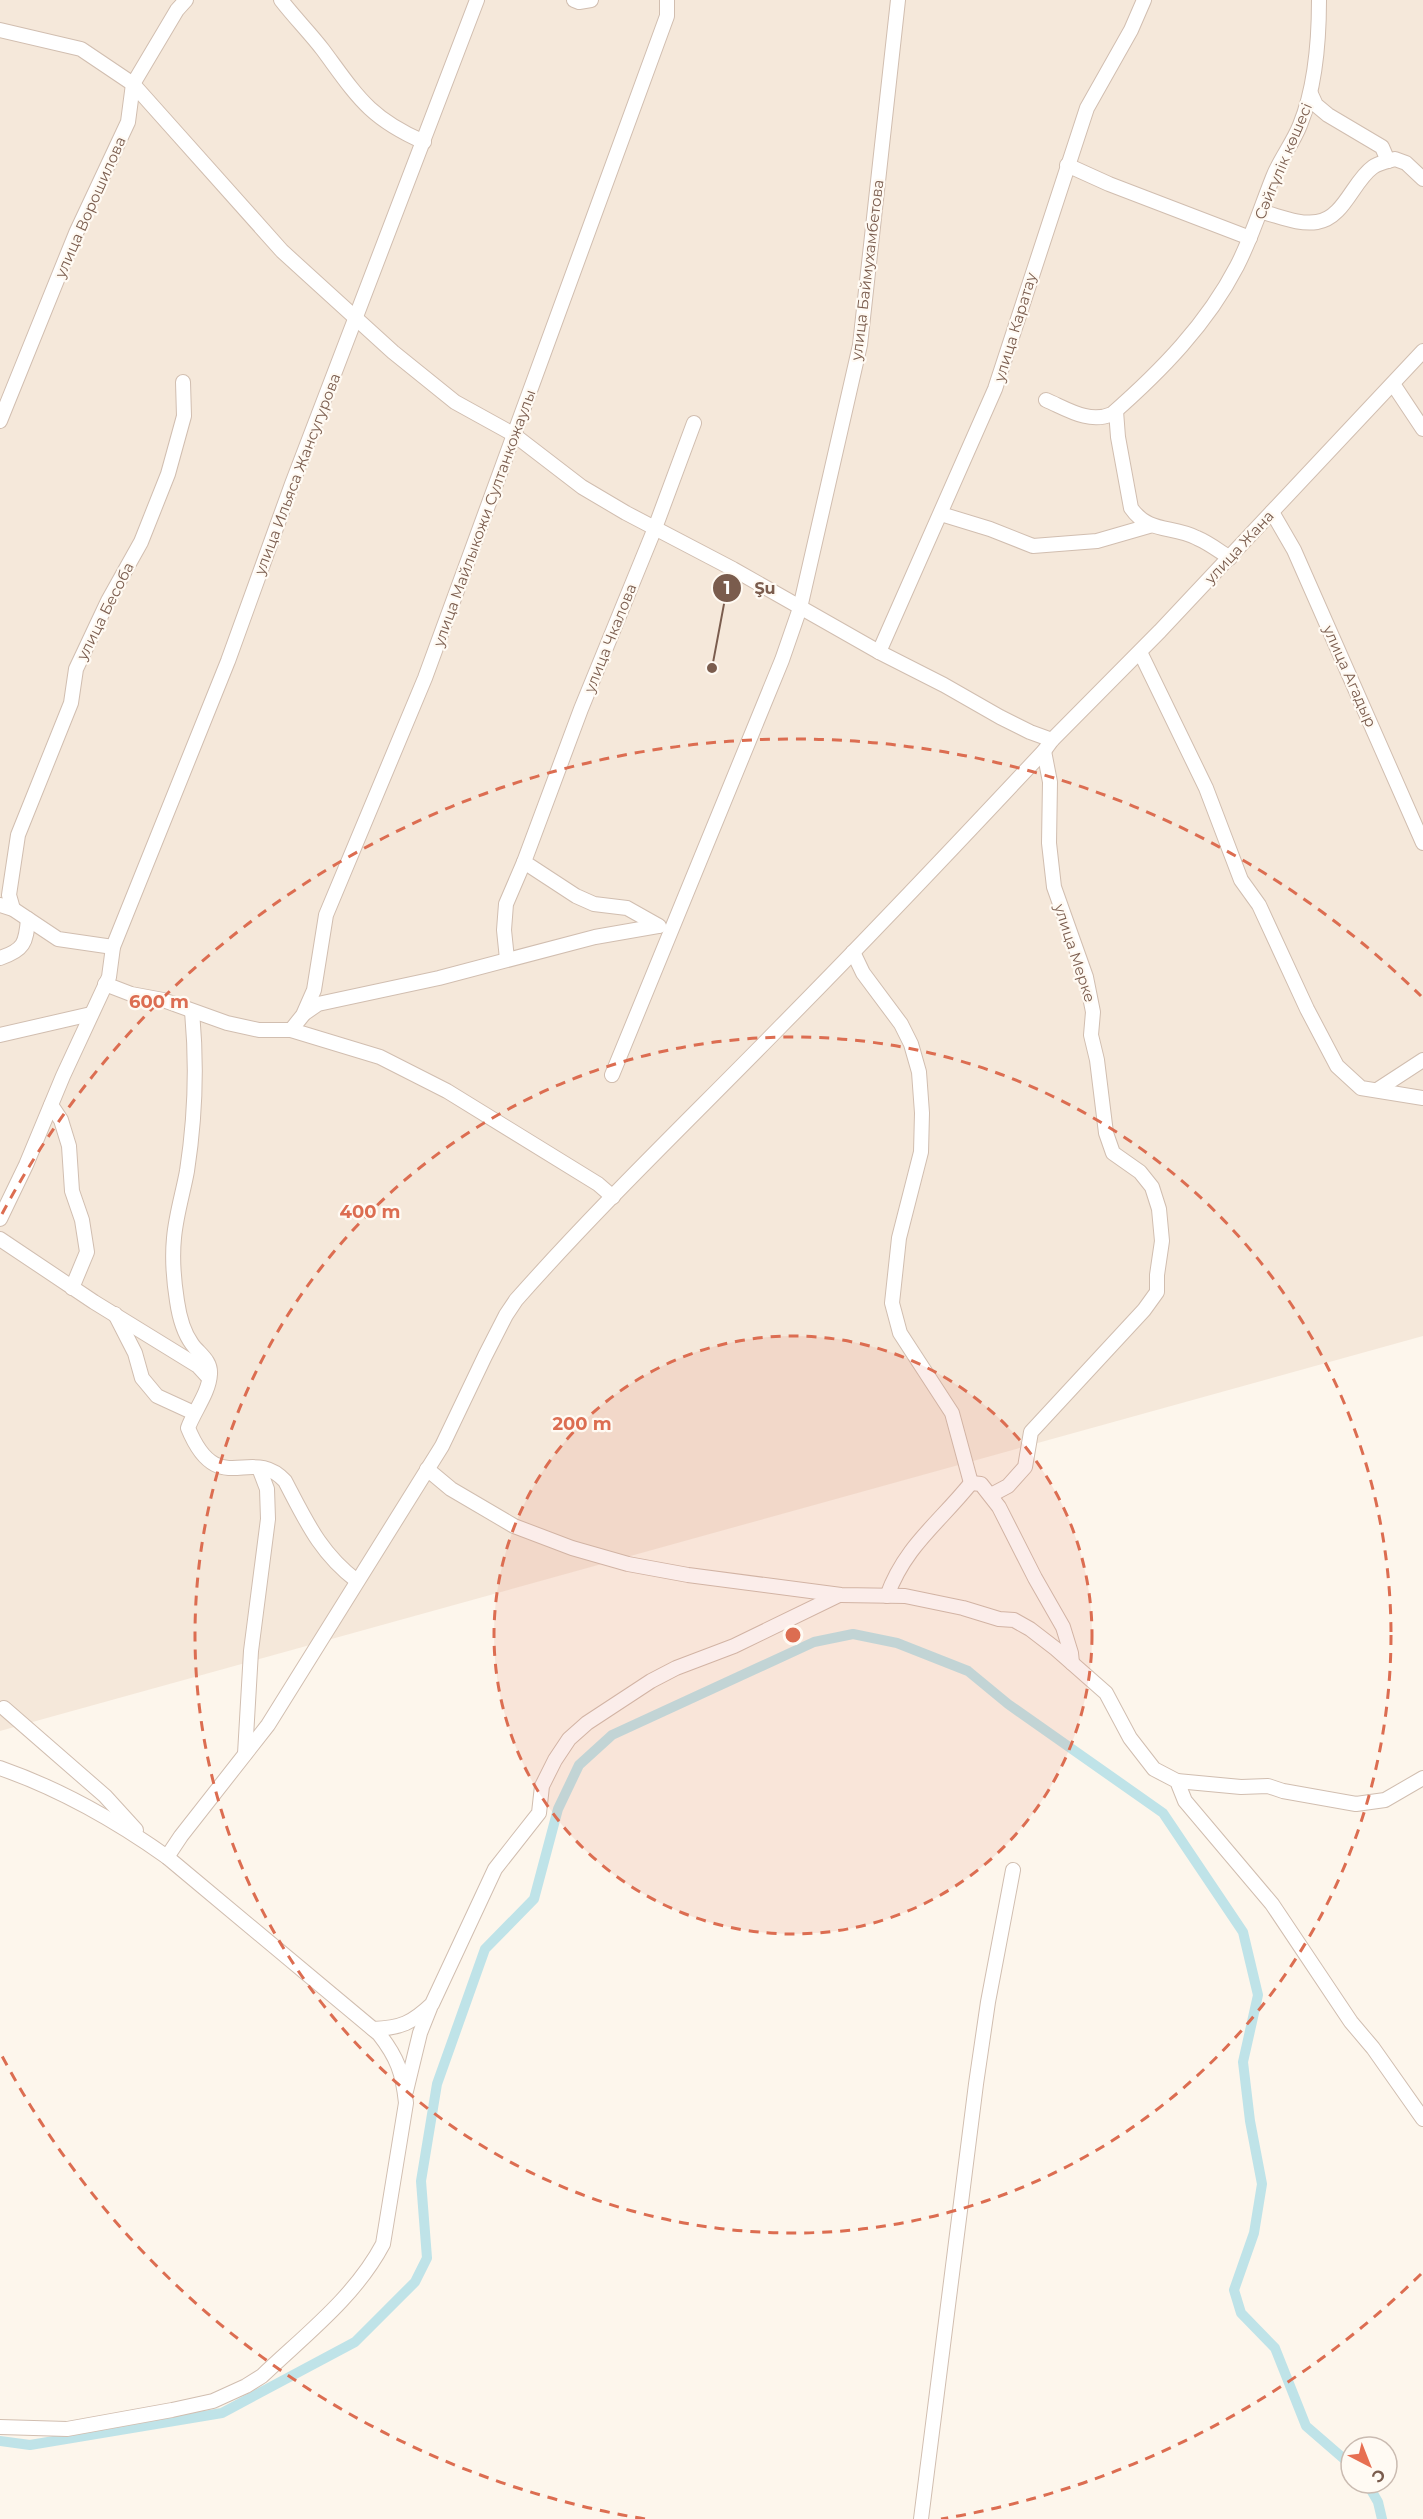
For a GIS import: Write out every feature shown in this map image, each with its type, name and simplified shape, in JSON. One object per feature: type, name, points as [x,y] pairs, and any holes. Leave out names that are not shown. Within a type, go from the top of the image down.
[{"type":"street","name":"улица Ворошилова","points":[[0,421],[76,233],[128,122],[133,84],[177,10],[186,0]]},
{"type":"street","points":[[281,0],[357,97],[379,118],[401,132],[424,142]]},
{"type":"street","name":"улица Ильяса Жансугурова","points":[[0,1219],[109,978],[113,947],[228,661],[292,484],[477,0]]},
{"type":"street","points":[[574,0],[579,2],[591,0]]},
{"type":"street","name":"улица Майлыкожи Султанкожаулы","points":[[291,1030],[303,1014],[314,990],[326,915],[425,678],[504,467],[513,434],[667,16],[667,0]]},
{"type":"street","name":"улица Баймухамбетова","points":[[612,1075],[665,927],[782,660],[800,608],[860,345],[898,0]]},
{"type":"street","name":"улица Каратау","points":[[879,652],[995,389],[1087,108],[1131,30],[1144,0]]},
{"type":"street","name":"Сәйгүлік көшесі","points":[[1116,411],[1189,340],[1237,267],[1262,212],[1274,175],[1300,127],[1311,94],[1319,0]]},
{"type":"street","points":[[0,30],[81,49],[133,84],[282,251],[356,318],[455,402],[513,434],[582,487],[879,652],[1030,732],[1048,746]]},
{"type":"street","points":[[1311,94],[1316,105],[1328,115],[1382,147],[1388,161]]},
{"type":"street","points":[[1262,212],[1300,222],[1318,222],[1328,218],[1345,201],[1372,167],[1395,159],[1406,163],[1423,179]]},
{"type":"street","points":[[1067,165],[1109,184],[1250,238]]},
{"type":"street","name":"улица Жана","points":[[167,1857],[180,1836],[268,1725],[427,1469],[464,1403],[506,1316],[532,1282],[853,952],[1230,558],[1423,351]]},
{"type":"street","name":"улица Бесоба","points":[[7,907],[18,835],[71,703],[76,669],[108,601],[141,542],[168,474],[184,416],[183,382]]},
{"type":"street","points":[[1393,384],[1423,429]]},
{"type":"street","points":[[1046,400],[1088,418],[1101,419],[1116,411],[1118,437],[1131,508],[1149,526]]},
{"type":"street","name":"улица Чкалова","points":[[507,959],[504,930],[506,904],[655,528],[694,423]]},
{"type":"street","name":"улица Агадыр","points":[[1272,512],[1294,550],[1423,843]]},
{"type":"street","points":[[941,514],[990,529],[1033,546],[1097,541],[1149,526],[1175,530],[1197,537],[1230,558]]},
{"type":"street","points":[[1140,652],[1206,788],[1241,880],[1259,905],[1307,1010],[1337,1066],[1361,1088],[1423,1098]]},
{"type":"street","name":"улица Мерке","points":[[991,1496],[1008,1486],[1025,1467],[1031,1432],[1137,1319],[1157,1292],[1162,1241],[1159,1209],[1152,1187],[1140,1172],[1113,1153],[1106,1133],[1097,1060],[1091,1035],[1093,1012],[1086,977],[1054,887],[1049,843],[1048,746]]},
{"type":"street","points":[[525,858],[576,896],[594,904],[627,908],[665,927]]},
{"type":"street","points":[[7,907],[58,939],[113,947]]},
{"type":"street","points":[[0,958],[18,951],[25,942],[28,919]]},
{"type":"street","points":[[303,1014],[318,1004],[439,978],[595,937],[644,927],[665,927]]},
{"type":"street","points":[[853,952],[863,973],[901,1024],[911,1044],[919,1072],[922,1113],[921,1152],[899,1238],[892,1303],[900,1333],[952,1413],[971,1483]]},
{"type":"street","points":[[105,984],[131,994],[163,1000],[227,1023],[260,1030],[291,1030],[380,1057],[447,1091],[598,1184],[613,1197]]},
{"type":"street","points":[[192,1012],[194,1076],[192,1131],[187,1172],[174,1239],[174,1262],[177,1302],[183,1325],[191,1343],[208,1363],[209,1378],[188,1428],[205,1458],[220,1468],[266,1468],[279,1474],[285,1481],[312,1534],[329,1557],[357,1581]]},
{"type":"street","points":[[0,1035],[91,1014]]},
{"type":"street","points":[[1377,1090],[1423,1060]]},
{"type":"street","points":[[51,1105],[61,1120],[69,1146],[72,1191],[82,1220],[87,1252],[72,1288]]},
{"type":"street","points":[[0,1239],[72,1288],[198,1366],[209,1378]]},
{"type":"street","points":[[115,1314],[135,1353],[142,1378],[157,1396],[194,1413]]},
{"type":"street","points":[[245,1755],[251,1651],[268,1519],[267,1489],[259,1468]]},
{"type":"street","points":[[427,1469],[451,1489],[514,1526],[572,1548],[628,1564],[688,1575],[841,1594],[905,1596],[963,1608],[999,1619],[1014,1620],[1030,1629],[1106,1693],[1130,1738],[1154,1769],[1177,1781],[1241,1787],[1268,1786],[1356,1804],[1385,1800],[1423,1778]]},
{"type":"street","points":[[971,1483],[981,1484],[991,1496],[1063,1627],[1072,1663]]},
{"type":"street","points":[[887,1596],[892,1580],[912,1548],[971,1483]]},
{"type":"street","points":[[405,2094],[420,2033],[432,2004],[495,1869],[539,1813],[542,1786],[569,1739],[587,1723],[651,1681],[676,1668],[734,1646],[841,1594]]},
{"type":"street","points":[[4,1708],[105,1796],[148,1843]]},
{"type":"street","points":[[0,1768],[67,1796],[148,1843],[167,1857],[373,2029],[397,2058],[406,2103],[383,2244],[354,2287],[262,2376],[213,2401],[172,2410],[67,2429],[0,2427]]},
{"type":"street","points":[[1177,1781],[1185,1801],[1272,1904],[1351,2022],[1373,2048],[1423,2119]]},
{"type":"street","points":[[921,2519],[979,2061],[1013,1870]]},
{"type":"street","points":[[373,2029],[398,2028],[422,2014],[432,2004]]},
{"type":"shaded area","points":[[0,0],[1423,0],[1423,1336],[0,1731]]},
{"type":"waterway","points":[[0,2441],[30,2445],[222,2413],[355,2342],[415,2282],[427,2258],[421,2181],[437,2084],[485,1949],[534,1899],[558,1809],[579,1765],[612,1735],[814,1642],[853,1634],[897,1643],[968,1671],[1008,1704],[1163,1813],[1243,1932],[1258,1995],[1243,2062],[1250,2121],[1262,2184],[1254,2233],[1234,2290],[1241,2313],[1275,2348],[1306,2426],[1339,2455]]},
{"type":"waterway","points":[[1374,2495],[1382,2519]]},
{"type":"place","name":"Şu","points":[[712,668]]}]
